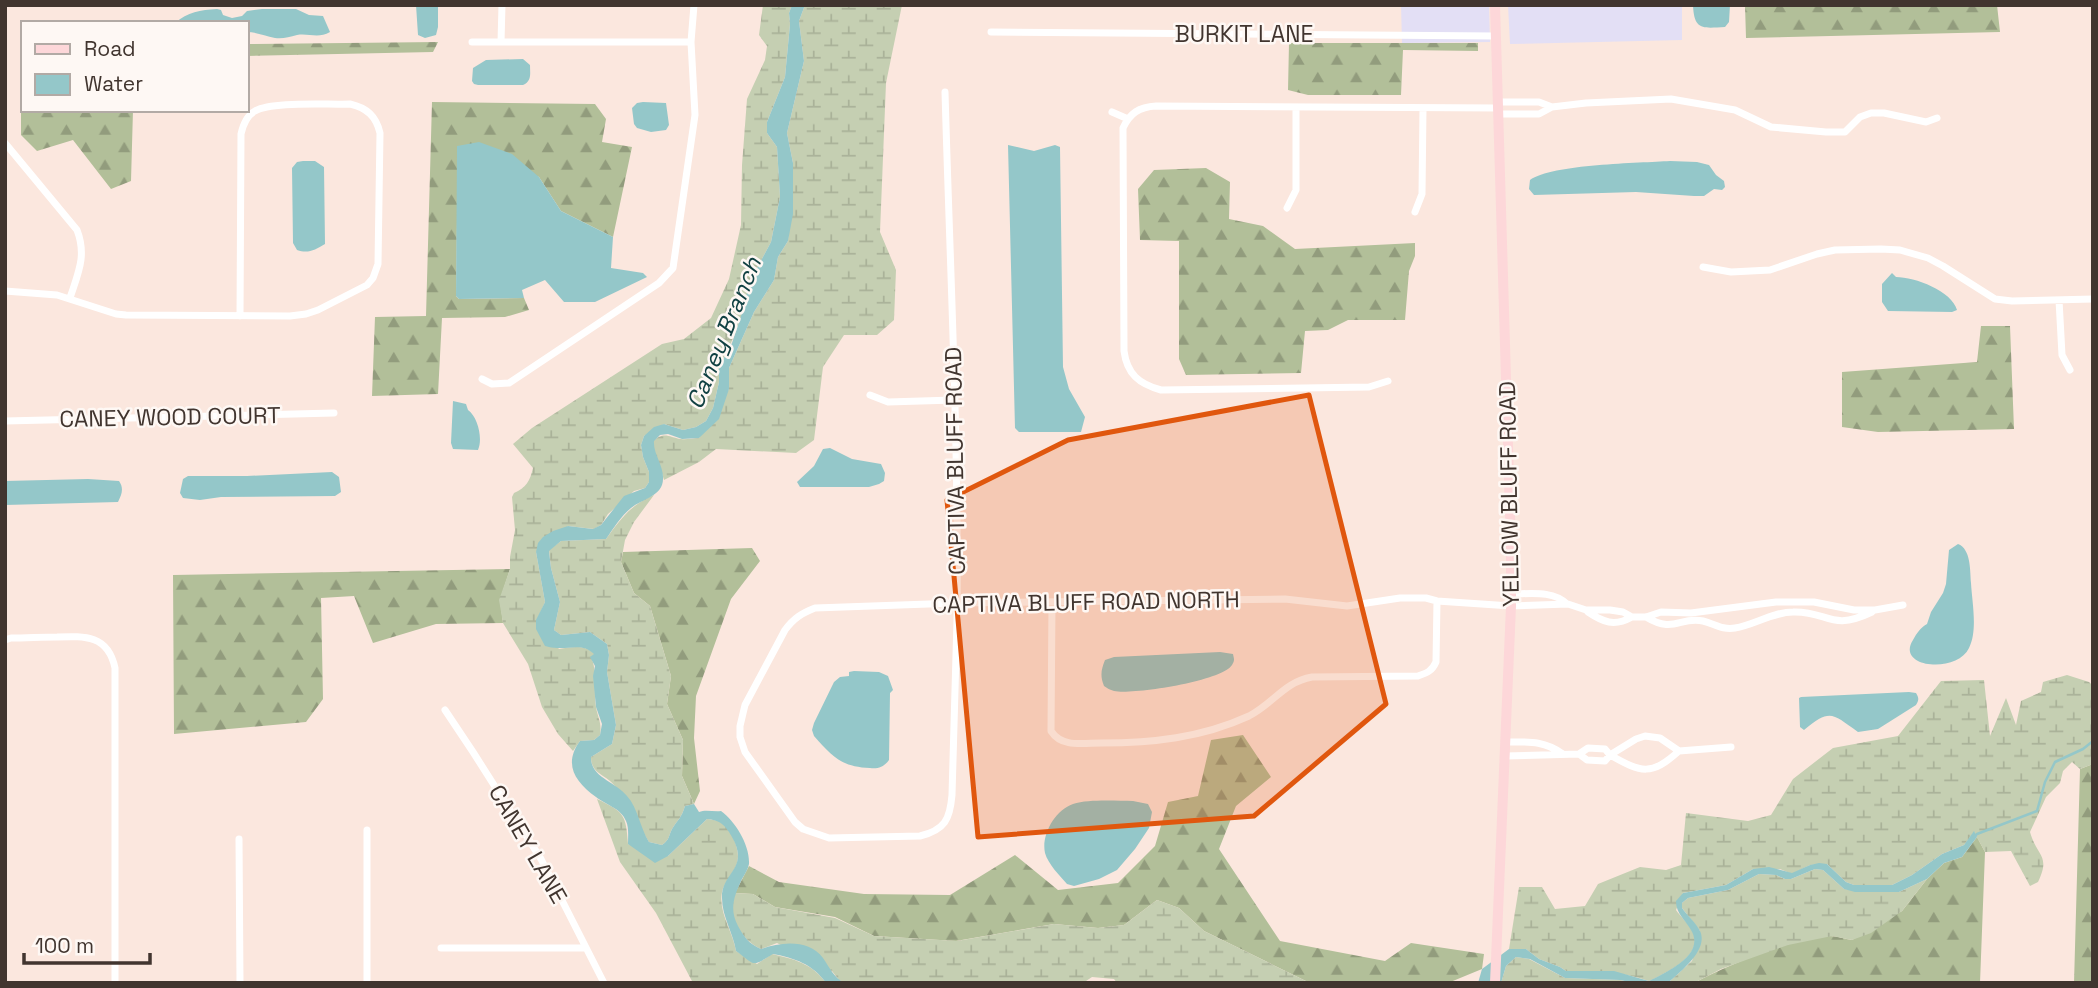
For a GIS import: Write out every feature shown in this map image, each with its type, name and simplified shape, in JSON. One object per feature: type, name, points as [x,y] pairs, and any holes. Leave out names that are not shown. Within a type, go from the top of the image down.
[{"type":"street","points":[[501,42],[502,5]]},
{"type":"street","points":[[482,379],[492,384],[509,383],[659,283],[673,268],[695,116],[691,42],[694,5]]},
{"type":"street","name":"YELLOW BLUFF ROAD","points":[[1495,5],[1509,428],[1511,594],[1495,983]]},
{"type":"street","name":"BURKIT LANE","points":[[991,32],[1496,36]]},
{"type":"street","points":[[472,42],[691,42]]},
{"type":"street","name":"CAPTIVA BLUFF ROAD","points":[[940,828],[951,811],[952,795],[958,526],[945,92]]},
{"type":"street","points":[[1388,382],[1369,387],[1161,390],[1147,386],[1129,372],[1124,351],[1122,138],[1123,128],[1136,111],[1156,106],[1499,108],[1539,114],[1552,107],[1671,99],[1735,110],[1770,127],[1826,132],[1846,132],[1860,117],[1871,113],[1926,122],[1937,118]]},
{"type":"street","points":[[5,291],[70,298],[116,314],[240,316],[290,316],[318,310],[360,289],[373,278],[378,264],[380,133],[370,113],[349,104],[269,106],[246,113],[241,134],[240,316]]},
{"type":"street","points":[[370,113],[377,107]]},
{"type":"street","points":[[1287,208],[1296,190],[1296,107]]},
{"type":"street","points":[[1415,212],[1422,194],[1423,108]]},
{"type":"street","points":[[1112,112],[1128,119]]},
{"type":"street","points":[[5,143],[77,230],[82,259],[70,298]]},
{"type":"street","points":[[1703,267],[1731,272],[1770,270],[1835,250],[1900,250],[1944,266],[1995,299],[2012,302],[2093,299]]},
{"type":"street","points":[[2059,300],[2062,355],[2070,370]]},
{"type":"street","points":[[870,395],[888,401],[954,400]]},
{"type":"street","name":"CANEY WOOD COURT","points":[[5,421],[334,413]]},
{"type":"street","points":[[1511,594],[1552,594],[1606,623],[1661,612],[1691,613],[1776,602],[1814,602],[1841,609],[1875,610],[1903,605]]},
{"type":"street","name":"CAPTIVA BLUFF ROAD NORTH","points":[[940,828],[920,836],[829,838],[803,830],[745,752],[740,737],[745,705],[785,630],[802,613],[830,606],[1285,599],[1346,606],[1399,598],[1511,606],[1568,604]]},
{"type":"street","points":[[1052,603],[1051,731],[1056,738],[1069,743],[1142,743],[1164,741],[1227,725],[1265,707],[1292,683],[1301,679],[1418,676],[1427,673],[1436,662],[1437,601]]},
{"type":"street","points":[[1586,610],[1610,610],[1632,617]]},
{"type":"street","points":[[1646,617],[1662,625],[1703,621],[1722,628],[1732,628],[1788,612],[1848,622],[1875,610]]},
{"type":"street","points":[[5,640],[82,636],[98,642],[107,649],[113,659],[114,983]]},
{"type":"street","name":"CANEY LANE","points":[[444,710],[541,859],[604,983]]},
{"type":"street","points":[[1579,754],[1587,760],[1605,761],[1610,755],[1645,736],[1660,738],[1679,751]]},
{"type":"street","points":[[1505,742],[1550,745],[1563,754]]},
{"type":"street","points":[[1539,743],[1539,756]]},
{"type":"street","points":[[1505,756],[1579,754],[1588,748],[1605,749],[1628,765],[1647,770],[1662,766],[1679,751],[1731,747]]},
{"type":"street","points":[[367,830],[367,983]]},
{"type":"street","points":[[239,839],[240,983]]},
{"type":"street","points":[[441,948],[586,948]]},
{"type":"highlighted area","points":[[1309,395],[1386,704],[1254,816],[978,837],[947,500],[1068,440]]},
{"type":"shaded area","points":[[1401,5],[1489,5],[1490,42],[1402,43]]},
{"type":"shaded area","points":[[1508,5],[1682,5],[1682,40],[1510,44]]},
{"type":"green space","points":[[763,5],[792,5],[789,13],[785,77],[767,122],[767,133],[777,147],[780,197],[771,242],[749,283],[745,307],[719,367],[719,382],[713,408],[706,421],[696,427],[683,430],[664,424],[644,436],[641,445],[649,472],[649,482],[645,488],[634,491],[608,514],[601,525],[594,529],[568,526],[536,552],[545,602],[537,620],[559,649],[582,647],[595,654],[591,657],[600,735],[594,740],[580,741],[573,751],[558,734],[542,707],[528,664],[503,623],[499,600],[510,569],[515,530],[512,497],[527,484],[533,468],[513,444],[532,428],[662,344],[684,339],[711,318],[729,279],[741,225],[747,99],[765,60],[767,46],[759,35]]},
{"type":"green space","points":[[805,5],[902,5],[886,83],[880,232],[896,270],[894,320],[877,335],[844,335],[823,367],[814,440],[796,453],[716,449],[699,462],[664,480],[653,441],[664,435],[683,439],[699,438],[729,389],[729,368],[754,312],[774,280],[778,257],[788,241],[793,163],[787,133],[804,61],[799,21]]},
{"type":"green space","points":[[1745,5],[1997,5],[2000,32],[1746,38]]},
{"type":"green space","points":[[438,42],[433,52],[248,56],[248,44]]},
{"type":"green space","points":[[1289,43],[1478,43],[1478,51],[1403,50],[1401,95],[1308,95],[1288,90]]},
{"type":"green space","points":[[432,102],[595,104],[606,119],[602,142],[632,147],[613,237],[561,211],[539,177],[458,146],[456,296],[459,299],[524,298],[529,310],[505,317],[442,318],[438,394],[372,396],[375,317],[426,316]]},
{"type":"green space","points":[[21,112],[133,112],[131,181],[111,189],[73,140],[37,151],[21,135]]},
{"type":"green space","points":[[1206,168],[1230,182],[1229,219],[1263,226],[1295,249],[1415,243],[1415,256],[1409,271],[1405,320],[1348,320],[1328,330],[1305,331],[1301,373],[1186,375],[1179,359],[1179,241],[1140,240],[1138,189],[1154,170]]},
{"type":"green space","points":[[1981,326],[2010,326],[2014,429],[1878,432],[1842,427],[1842,372],[1977,362]]},
{"type":"green space","points":[[654,495],[634,522],[625,540],[621,562],[634,593],[650,606],[671,676],[667,704],[683,740],[682,776],[694,804],[685,806],[668,839],[662,845],[649,842],[619,792],[593,766],[591,757],[612,744],[616,725],[607,672],[607,644],[590,632],[561,635],[554,630],[560,602],[549,550],[561,541],[606,539],[632,508]]},
{"type":"green space","points":[[752,548],[760,561],[731,599],[696,696],[694,738],[700,791],[694,804],[682,776],[683,740],[667,704],[671,676],[650,606],[634,593],[621,562],[623,552]]},
{"type":"green space","points":[[510,569],[500,600],[503,623],[436,624],[373,643],[354,596],[321,598],[323,699],[306,722],[174,734],[173,575]]},
{"type":"green space","points":[[2067,675],[2089,682],[2093,686],[2093,764],[2080,769],[2072,762],[2063,771],[2060,783],[2046,797],[2030,832],[2042,856],[2043,866],[2038,882],[2030,886],[2011,851],[1985,852],[1974,832],[1964,845],[1942,854],[1892,885],[1854,885],[1846,882],[1827,864],[1810,865],[1792,874],[1780,869],[1753,869],[1726,885],[1683,893],[1676,910],[1693,932],[1693,949],[1681,962],[1649,981],[1618,973],[1566,971],[1539,959],[1526,949],[1509,949],[1519,887],[1542,887],[1555,909],[1585,906],[1598,884],[1640,867],[1666,870],[1681,865],[1686,813],[1748,821],[1771,815],[1793,779],[1833,748],[1898,736],[1941,681],[1984,680],[1990,736],[2006,698],[2016,725],[2021,701],[2041,692],[2043,682]]},
{"type":"green space","points":[[1243,735],[1271,777],[1236,806],[1219,849],[1280,941],[1385,961],[1411,943],[1484,954],[1482,969],[1448,983],[1310,983],[1204,931],[1179,908],[1157,900],[1124,925],[1098,928],[1054,924],[956,941],[874,936],[835,917],[775,907],[753,894],[735,893],[749,866],[779,882],[864,894],[950,895],[1015,855],[1058,890],[1118,883],[1155,846],[1168,802],[1198,796],[1211,740]]},
{"type":"green space","points":[[2093,764],[2093,983],[2074,983],[2080,769]]},
{"type":"green space","points":[[597,799],[622,815],[628,844],[668,856],[707,819],[723,823],[732,836],[738,853],[737,863],[723,888],[721,899],[736,951],[757,964],[772,954],[795,960],[815,971],[826,983],[693,983],[656,913],[620,862]]},
{"type":"green space","points":[[1977,837],[1985,852],[1980,983],[1694,983],[1742,961],[1797,942],[1830,936],[1852,940],[1902,911],[1927,879],[1944,863],[1962,857]]},
{"type":"green space","points":[[1815,869],[1823,870],[1844,889],[1899,892],[1927,879],[1902,911],[1871,933],[1852,940],[1832,936],[1788,945],[1721,969],[1694,983],[1668,983],[1692,961],[1700,931],[1682,908],[1682,903],[1688,898],[1728,890],[1759,874],[1791,879]]},
{"type":"green space","points":[[735,893],[753,894],[775,907],[835,918],[874,936],[957,941],[1054,924],[1098,928],[1124,925],[1157,900],[1179,908],[1204,931],[1310,983],[1117,983],[1114,979],[1092,977],[1083,983],[845,983],[832,971],[777,943],[761,949],[751,943],[738,928],[733,915]]},
{"type":"green space","points":[[1516,957],[1529,959],[1565,978],[1634,983],[1501,983],[1506,966]]},
{"type":"water","points":[[416,5],[438,5],[436,35],[425,38],[418,35]]},
{"type":"water","name":"Caney Branch","points":[[792,5],[805,5],[799,21],[804,61],[787,133],[793,163],[793,214],[788,241],[778,257],[774,280],[754,312],[729,368],[729,389],[719,419],[699,438],[682,439],[668,434],[660,435],[654,441],[663,474],[662,485],[656,493],[627,511],[606,539],[561,541],[549,551],[560,602],[554,630],[561,635],[590,632],[607,644],[607,672],[616,725],[612,744],[591,757],[595,770],[631,801],[649,842],[662,845],[665,843],[685,806],[694,804],[699,812],[721,811],[726,815],[741,834],[749,857],[749,866],[734,902],[735,920],[742,934],[761,949],[786,944],[810,948],[823,958],[835,976],[845,983],[826,983],[803,963],[788,958],[773,954],[753,963],[736,951],[722,898],[723,889],[737,862],[738,854],[736,844],[720,822],[707,819],[668,856],[655,863],[628,844],[628,826],[624,817],[582,785],[572,765],[572,757],[580,741],[594,740],[600,735],[602,724],[596,707],[593,676],[595,666],[590,657],[594,654],[581,648],[545,646],[536,629],[536,620],[545,602],[536,552],[538,543],[553,531],[568,526],[593,529],[601,525],[624,496],[645,488],[649,482],[649,472],[641,445],[644,436],[654,427],[664,424],[683,430],[696,427],[706,421],[713,408],[719,382],[719,367],[732,343],[749,283],[771,242],[780,197],[777,147],[767,133],[767,122],[785,77],[789,13]]},
{"type":"water","points":[[1693,5],[1730,5],[1729,22],[1725,27],[1701,26],[1695,20]]},
{"type":"water","points":[[296,9],[309,15],[323,16],[330,32],[278,38],[248,32],[248,21],[178,21],[194,12],[221,10],[223,15],[232,18],[242,16],[247,11]]},
{"type":"water","points":[[523,59],[530,65],[530,71],[529,79],[523,85],[478,85],[472,81],[473,68],[486,60]]},
{"type":"water","points":[[643,102],[666,103],[669,125],[666,130],[651,132],[637,128],[632,108]]},
{"type":"water","points":[[479,142],[512,154],[539,177],[561,211],[613,237],[611,268],[643,273],[647,277],[595,302],[564,302],[545,280],[522,290],[524,298],[459,299],[456,296],[457,146]]},
{"type":"water","points":[[1008,145],[1034,151],[1055,145],[1060,147],[1063,367],[1069,389],[1085,417],[1081,432],[1019,432],[1015,428]]},
{"type":"water","points":[[315,161],[324,167],[325,244],[305,252],[297,250],[293,243],[292,168],[297,162]]},
{"type":"water","points":[[1670,161],[1709,165],[1724,181],[1725,187],[1722,190],[1714,189],[1704,196],[1636,192],[1534,195],[1529,189],[1530,180],[1576,167]]},
{"type":"water","points":[[1892,273],[1896,277],[1913,279],[1941,291],[1954,303],[1957,310],[1888,311],[1882,302],[1882,284]]},
{"type":"water","points":[[453,401],[466,404],[472,413],[480,434],[478,450],[453,449]]},
{"type":"water","points":[[830,448],[852,459],[881,464],[885,473],[884,481],[869,487],[800,487],[797,482],[814,466],[823,449]]},
{"type":"water","points":[[332,472],[339,477],[341,492],[335,496],[221,497],[200,500],[183,498],[180,493],[183,479],[188,476]]},
{"type":"water","points":[[5,481],[119,481],[122,491],[118,502],[5,505]]},
{"type":"water","points":[[1958,544],[1968,555],[1970,566],[1974,616],[1972,641],[1962,656],[1953,662],[1920,662],[1912,657],[1910,649],[1914,637],[1927,624],[1943,593],[1949,550]]},
{"type":"water","points":[[1220,652],[1233,654],[1232,665],[1225,671],[1195,681],[1124,692],[1109,689],[1104,686],[1102,679],[1105,660],[1114,657]]},
{"type":"water","points":[[854,671],[879,672],[888,676],[893,690],[890,693],[889,760],[878,768],[844,763],[826,749],[812,730],[834,682]]},
{"type":"water","points":[[1916,693],[1916,705],[1878,729],[1858,732],[1831,716],[1820,718],[1804,730],[1800,727],[1801,697]]},
{"type":"water","points":[[1133,801],[1148,804],[1152,812],[1149,828],[1135,849],[1117,870],[1099,879],[1074,886],[1067,884],[1051,866],[1045,853],[1047,831],[1055,817],[1066,807],[1079,802]]},
{"type":"water","points":[[1974,831],[1977,837],[1962,857],[1944,863],[1927,879],[1899,892],[1855,892],[1844,889],[1823,870],[1815,869],[1791,879],[1759,874],[1728,890],[1688,898],[1682,903],[1682,908],[1700,931],[1702,938],[1692,960],[1668,983],[1565,978],[1530,959],[1516,957],[1506,966],[1501,983],[1478,983],[1482,969],[1509,949],[1526,949],[1539,959],[1566,971],[1614,971],[1649,981],[1682,961],[1693,947],[1691,930],[1676,906],[1676,901],[1683,893],[1726,885],[1753,869],[1769,867],[1792,873],[1819,863],[1827,864],[1846,882],[1854,885],[1892,885],[1942,854],[1964,845]]},
{"type":"waterway","points":[[1974,837],[2037,811],[2045,782],[2055,762],[2083,749],[2093,741]]}]
